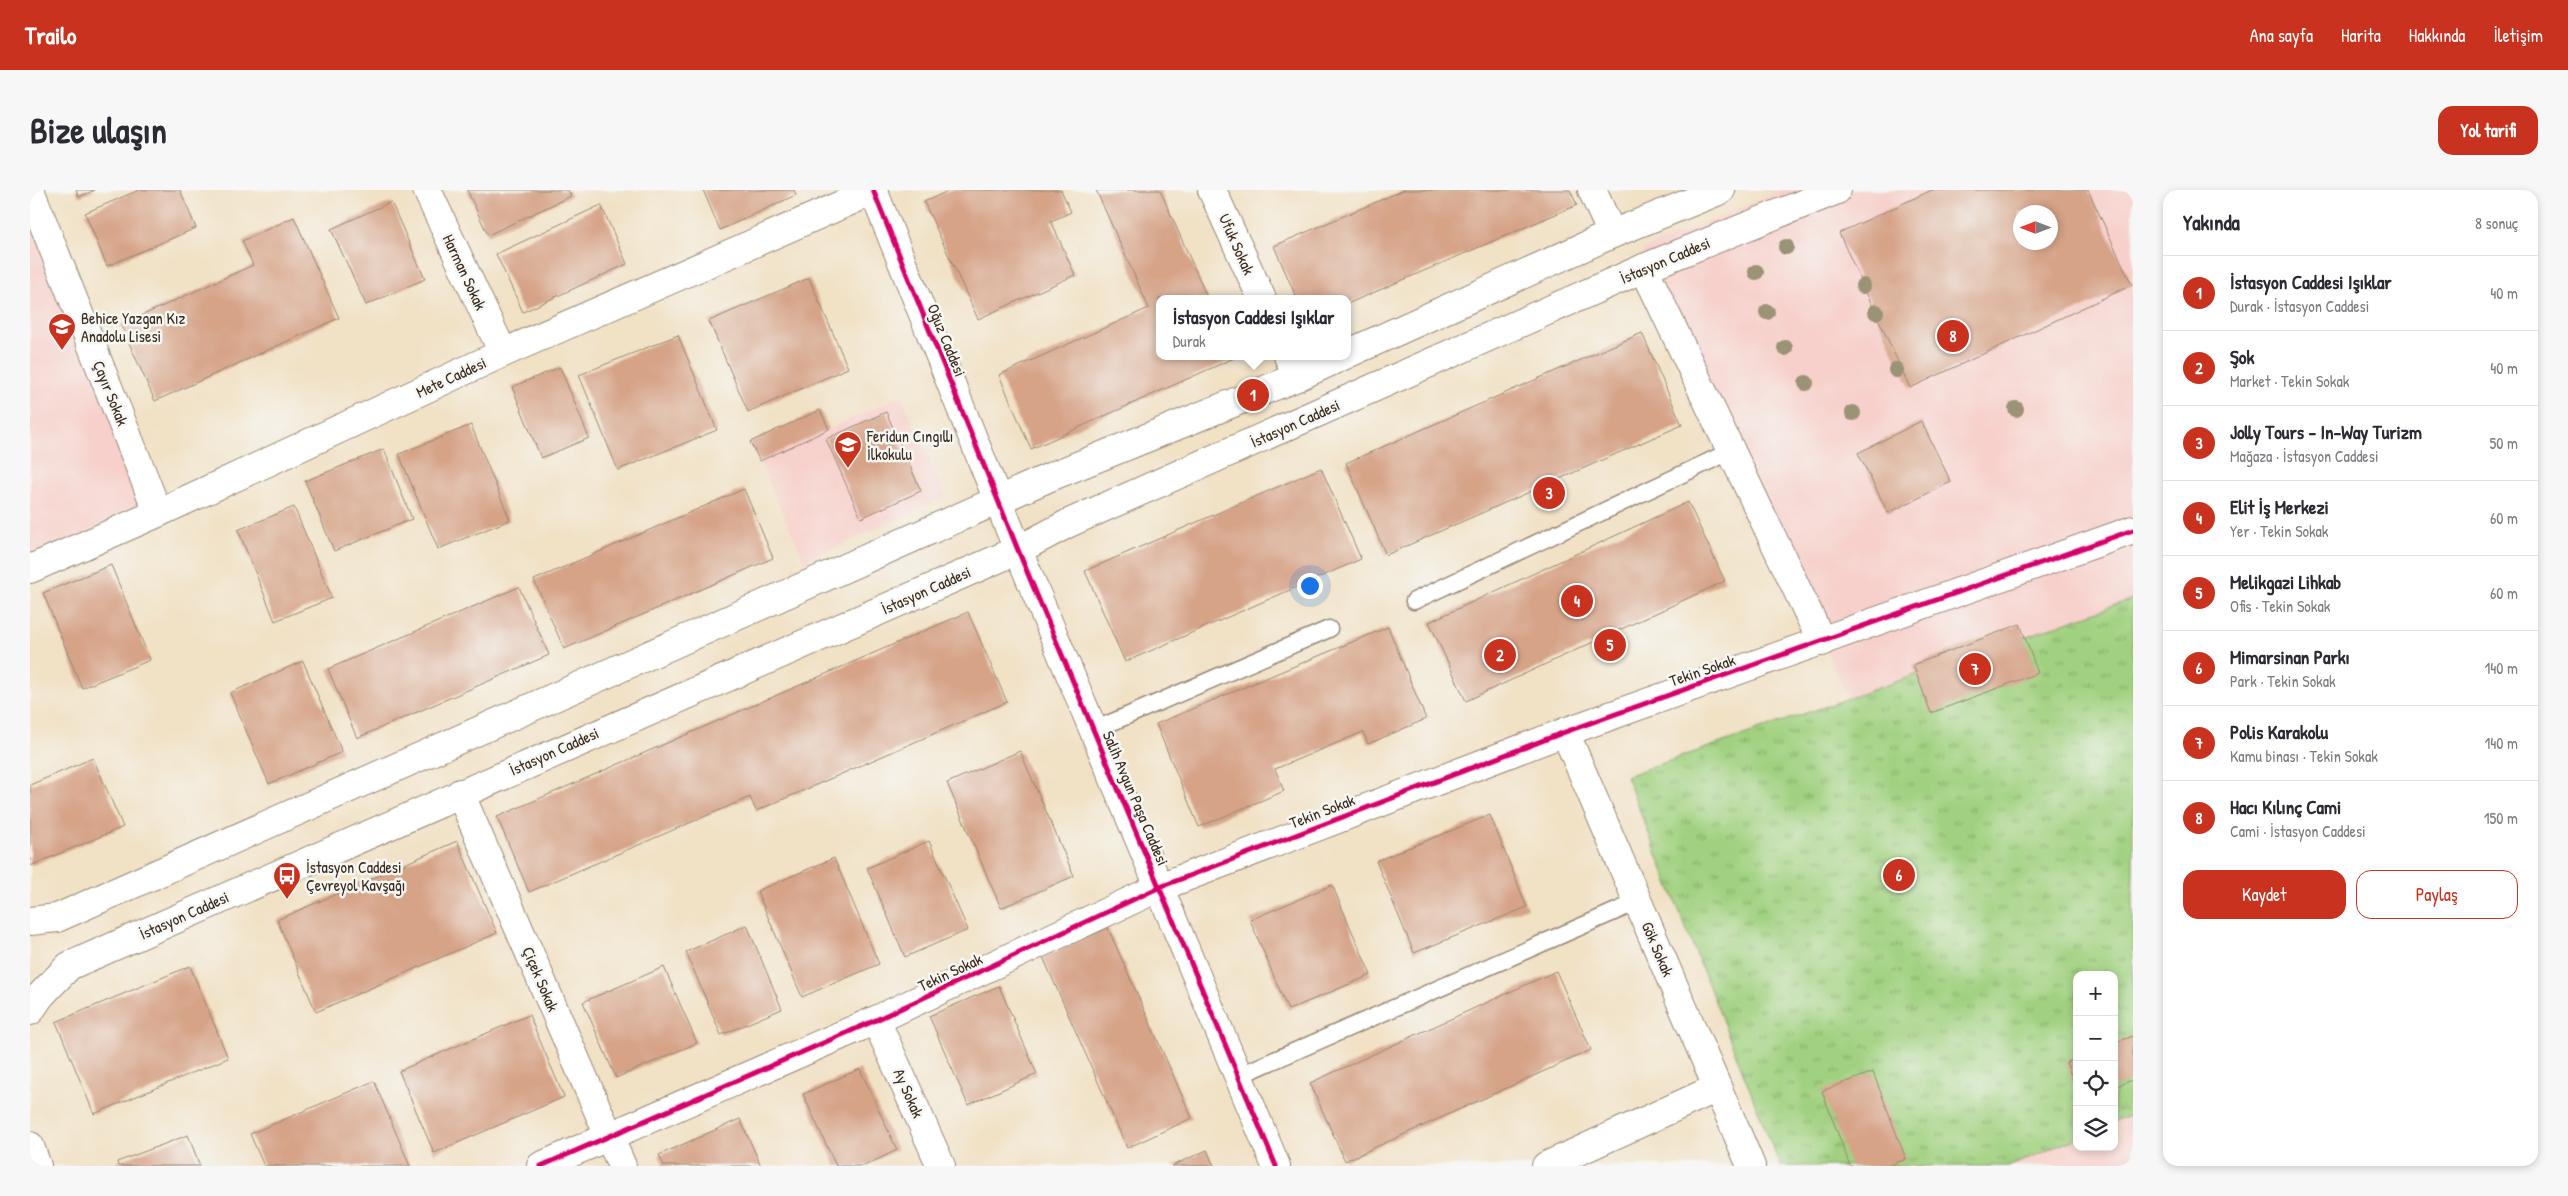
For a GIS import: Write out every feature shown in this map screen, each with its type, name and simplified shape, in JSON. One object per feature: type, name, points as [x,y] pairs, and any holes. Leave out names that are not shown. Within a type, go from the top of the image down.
[{"type":"main road","name":"Çayır Sokak","points":[[30,190],[158,513]]},
{"type":"main road","name":"Harman Sokak","points":[[427,190],[503,353]]},
{"type":"main road","name":"Mete Caddesi","points":[[30,570],[158,513],[503,353],[874,190]]},
{"type":"main road","name":"Oğuz Caddesi","points":[[874,190],[1018,550]]},
{"type":"main road","name":"Ufuk Sokak","points":[[1212,190],[1260,295]]},
{"type":"main road","points":[[1592,190],[1612,234]]},
{"type":"main road","points":[[1351,352],[1612,234],[1721,190]]},
{"type":"main road","name":"İstasyon Caddesi","points":[[30,1011],[41,995],[69,966],[460,792],[1018,550],[1069,523],[1644,268],[1837,190]]},
{"type":"main road","points":[[1644,268],[1822,642]]},
{"type":"main road","points":[[30,921],[57,918],[998,500],[1292,367],[1324,360]]},
{"type":"main road","name":"Tekin Sokak","points":[[541,1166],[876,1020],[1160,887],[1565,732],[2133,530]]},
{"type":"main road","name":"Salih Avgun Paşa Caddesi","points":[[1018,550],[1276,1166]]},
{"type":"main road","name":"Gök Sokak","points":[[1565,732],[1752,1166]]},
{"type":"main road","name":"Çiçek Sokak","points":[[460,792],[622,1166]]},
{"type":"main road","name":"Ay Sokak","points":[[876,1020],[942,1166]]},
{"type":"main road","points":[[1546,1166],[1717,1088]]},
{"type":"main road","points":[[30,1146],[37,1166]]},
{"type":"lane","points":[[1414,601],[1731,451]]},
{"type":"lane","points":[[1094,730],[1329,629]]},
{"type":"lane","points":[[1238,1076],[1638,902]]},
{"type":"shaded area","name":"Behice Yazgan Kız Anadolu Lisesi","points":[[30,190],[158,513],[30,569]]},
{"type":"shaded area","points":[[1783,190],[2133,190],[2133,599],[1848,698],[1642,250]]},
{"type":"shaded area","name":"Feridun Cıngıllı İlkokulu","points":[[901,396],[946,497],[805,561],[750,442],[820,410],[829,429]]},
{"type":"shaded area","points":[[2131,1115],[2133,1166],[2010,1166],[2073,1140],[2073,1151],[2118,1151],[2118,1120]]},
{"type":"green space","points":[[2133,599],[2133,1123],[2131,1115],[2118,1120],[2118,971],[2073,971],[2073,1140],[2010,1166],[1780,1166],[1626,776]]},
{"type":"building","points":[[76,190],[95,190],[79,197]]},
{"type":"building","points":[[139,190],[180,190],[196,228],[107,266],[85,213]]},
{"type":"building","points":[[467,190],[568,190],[571,196],[488,235]]},
{"type":"building","points":[[703,190],[794,190],[796,195],[720,230]]},
{"type":"building","points":[[950,190],[1061,190],[1071,212],[1051,221],[1075,275],[978,319],[924,202]]},
{"type":"building","points":[[1096,190],[1160,190],[1206,295],[1156,295],[1156,360],[1230,360],[1031,449],[999,375],[1149,308]]},
{"type":"building","points":[[1404,190],[1570,190],[1577,205],[1351,302],[1351,295],[1295,295],[1274,246]]},
{"type":"building","points":[[1932,190],[2088,190],[2132,285],[1910,388],[1839,233]]},
{"type":"building","points":[[391,202],[425,279],[366,305],[331,229]]},
{"type":"building","points":[[601,205],[627,264],[523,312],[496,254]]},
{"type":"building","points":[[294,217],[339,318],[155,401],[121,325],[253,265],[242,241]]},
{"type":"building","points":[[809,278],[848,368],[748,412],[709,321]]},
{"type":"building","points":[[1642,333],[1682,425],[1386,555],[1346,463]]},
{"type":"building","points":[[678,335],[717,430],[618,470],[579,375]]},
{"type":"building","points":[[560,367],[589,438],[541,458],[512,387]]},
{"type":"building","points":[[820,410],[829,429],[760,461],[750,442]]},
{"type":"building","points":[[886,412],[921,491],[861,518],[826,439]]},
{"type":"building","points":[[1921,421],[1951,482],[1888,513],[1858,453]]},
{"type":"building","points":[[471,425],[510,520],[438,549],[399,454]]},
{"type":"building","points":[[384,449],[412,519],[334,551],[305,481]]},
{"type":"building","points":[[1321,468],[1361,559],[1125,662],[1085,571]]},
{"type":"building","points":[[744,489],[773,558],[564,649],[534,580]]},
{"type":"building","points":[[1688,502],[1725,581],[1466,701],[1429,622]]},
{"type":"building","points":[[294,507],[332,598],[275,621],[238,530]]},
{"type":"building","points":[[111,565],[150,660],[82,688],[43,593]]},
{"type":"building","points":[[519,587],[549,655],[357,738],[328,669]]},
{"type":"building","points":[[968,612],[1007,702],[756,811],[750,797],[529,892],[497,817]]},
{"type":"building","points":[[2020,624],[2038,673],[1931,713],[1913,665]]},
{"type":"building","points":[[1388,627],[1426,719],[1368,744],[1363,732],[1275,769],[1284,791],[1199,827],[1156,724]]},
{"type":"building","points":[[303,661],[342,752],[269,784],[230,693]]},
{"type":"building","points":[[1020,751],[1074,876],[1001,908],[947,783]]},
{"type":"building","points":[[93,758],[123,827],[30,866],[30,785]]},
{"type":"building","points":[[1490,815],[1527,907],[1414,953],[1376,861]]},
{"type":"building","points":[[457,841],[497,933],[316,1012],[277,920]]},
{"type":"building","points":[[929,841],[968,930],[905,957],[867,868]]},
{"type":"building","points":[[834,858],[879,964],[802,997],[757,891]]},
{"type":"building","points":[[1332,885],[1371,975],[1288,1010],[1250,920]]},
{"type":"building","points":[[747,925],[782,1009],[721,1035],[686,952]]},
{"type":"building","points":[[1108,928],[1192,1118],[1127,1148],[1043,957]]},
{"type":"building","points":[[190,966],[228,1058],[94,1114],[56,1022]]},
{"type":"building","points":[[664,967],[697,1043],[616,1078],[583,1002]]},
{"type":"building","points":[[1556,971],[1591,1050],[1345,1161],[1310,1083]]},
{"type":"building","points":[[999,986],[1037,1074],[968,1105],[929,1016]]},
{"type":"building","points":[[529,1015],[564,1097],[434,1153],[399,1071]]},
{"type":"building","points":[[2133,1036],[2133,1080],[2118,1086],[2118,1061],[2118,1042]]},
{"type":"building","points":[[2073,1059],[2073,1080],[2066,1062]]},
{"type":"building","points":[[860,1069],[897,1150],[864,1166],[836,1166],[803,1094]]},
{"type":"building","points":[[1873,1072],[1906,1159],[1888,1166],[1850,1166],[1822,1091]]},
{"type":"building","points":[[374,1081],[410,1166],[264,1166],[250,1134]]},
{"type":"building","points":[[740,1119],[761,1166],[664,1166],[659,1155]]},
{"type":"building","points":[[188,1135],[200,1166],[118,1166],[117,1162]]},
{"type":"building","points":[[1207,1150],[1214,1166],[1172,1166]]},
{"type":"cycle path","points":[[873,190],[1018,550],[1276,1166]]},
{"type":"cycle path","points":[[541,1166],[876,1020],[1160,887],[1565,732],[2133,530]]},
{"type":"place","name":"Hacı Kılınç Cami","points":[[1953,336]]},
{"type":"place","name":"Behice Yazgan Kız Anadolu Lisesi","points":[[62,351]]},
{"type":"place","name":"İstasyon Caddesi Işıklar","points":[[1253,395]]},
{"type":"place","name":"Feridun Cıngıllı İlkokulu","points":[[848,469]]},
{"type":"place","name":"Jolly Tours - In-Way Turizm","points":[[1549,493]]},
{"type":"place","name":"Elit İş Merkezi","points":[[1577,601]]},
{"type":"place","name":"Melikgazi Lihkab","points":[[1610,645]]},
{"type":"place","name":"Şok","points":[[1500,655]]},
{"type":"place","name":"Polis Karakolu","points":[[1975,669]]},
{"type":"place","name":"Mimarsinan Parkı","points":[[1899,875]]},
{"type":"place","name":"İstasyon Caddesi Çevreyol Kavşağı","points":[[287,900]]}]
